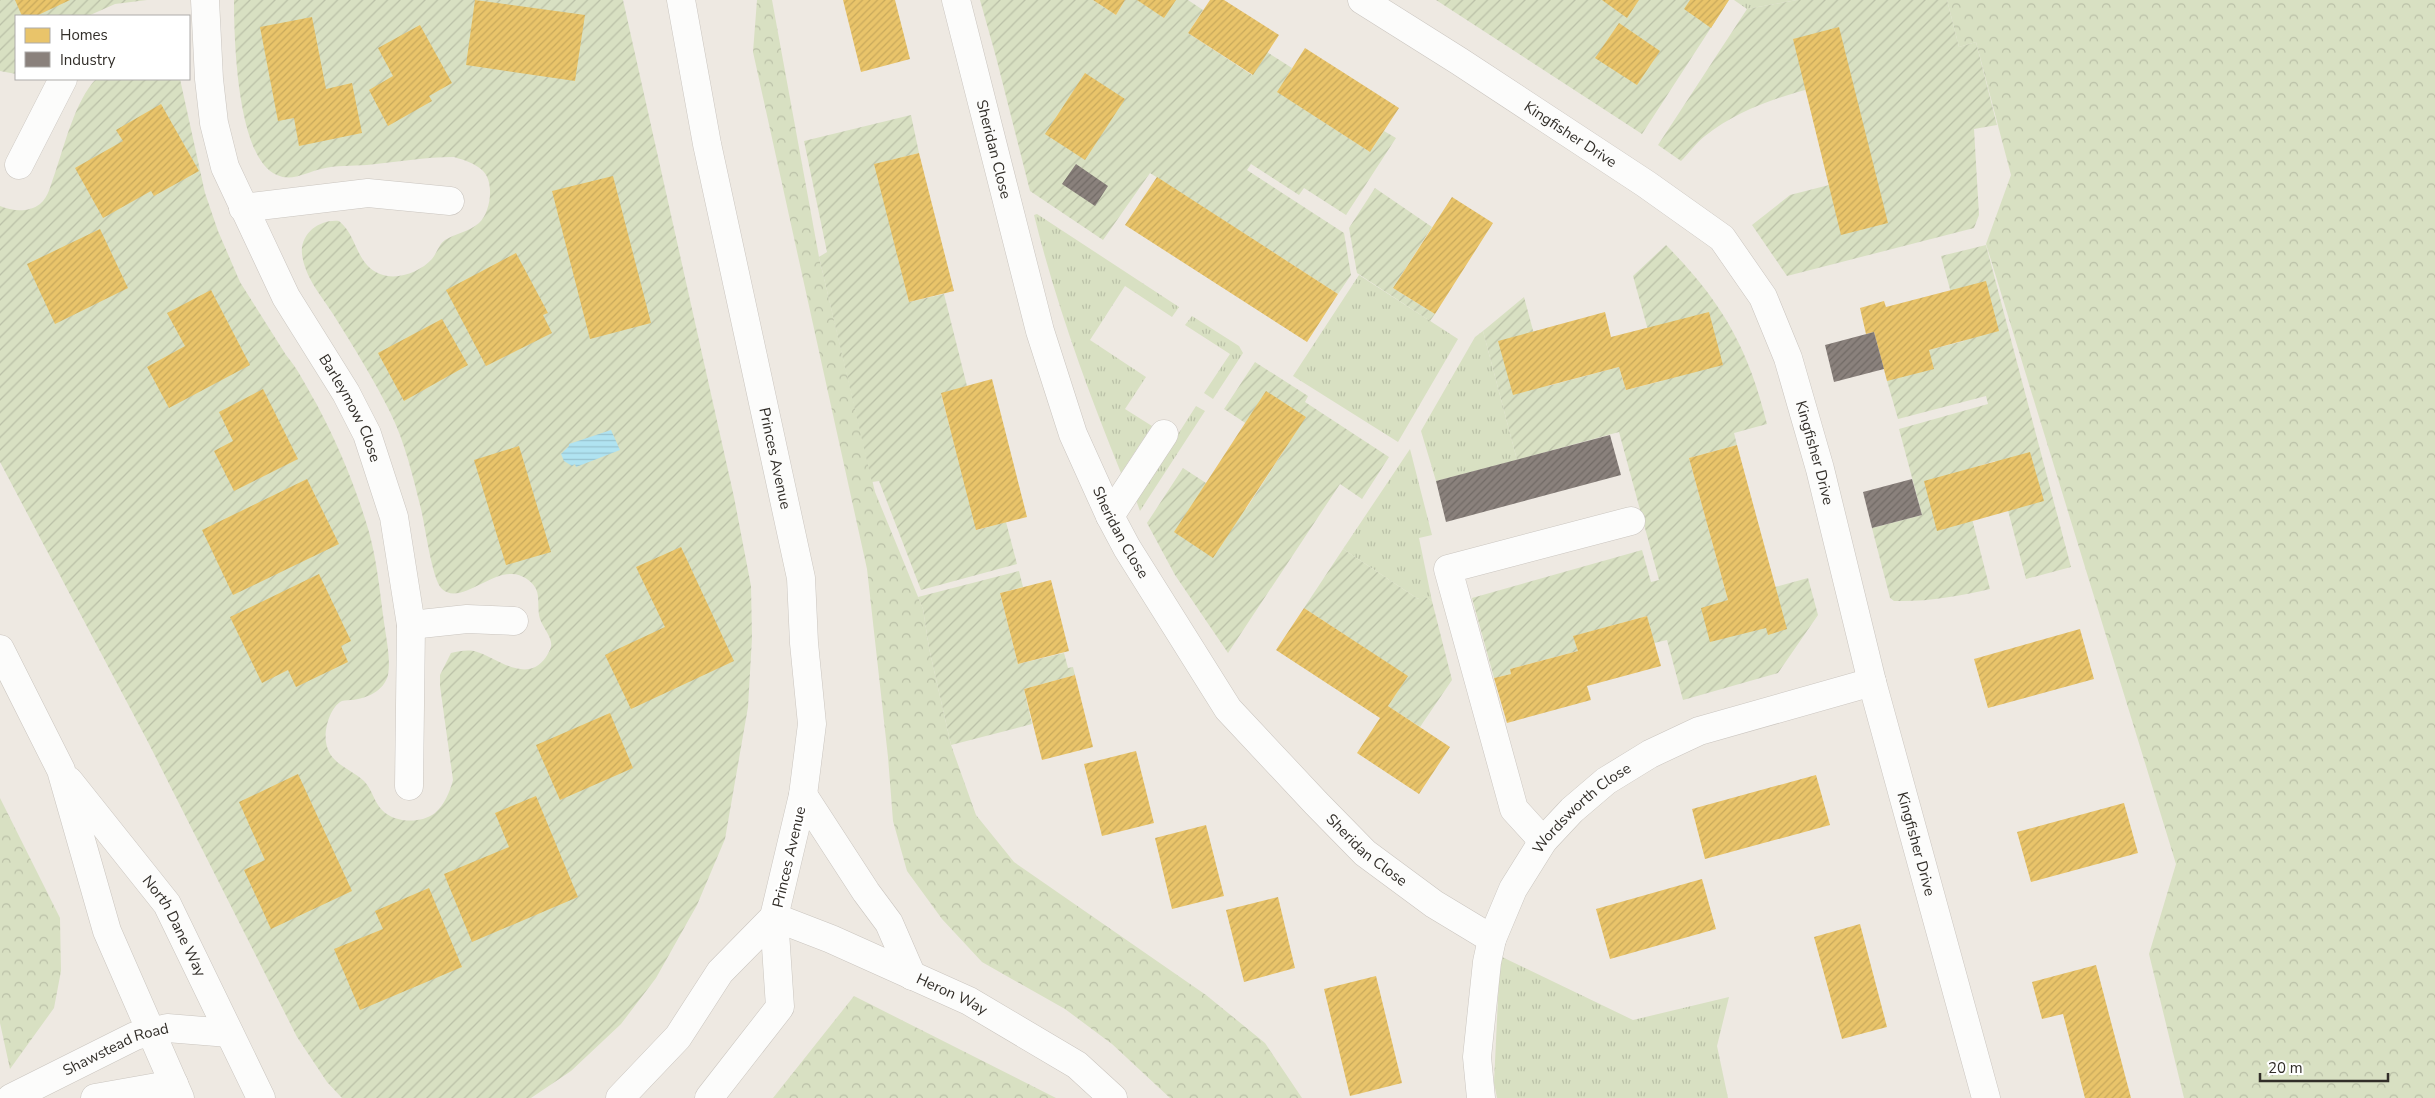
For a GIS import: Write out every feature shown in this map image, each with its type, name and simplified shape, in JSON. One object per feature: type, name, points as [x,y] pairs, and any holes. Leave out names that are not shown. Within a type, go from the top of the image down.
[{"type":"street","name":"Princes Avenue","points":[[682,0],[707,144],[801,578],[804,643],[812,724],[803,795],[774,917],[780,1007],[709,1098]]},
{"type":"street","name":"Sheridan Close","points":[[956,0],[1040,331],[1073,434],[1110,516],[1157,600],[1228,708],[1365,853],[1434,904],[1492,939]]},
{"type":"street","name":"Kingfisher Drive","points":[[1362,0],[1459,60],[1646,184],[1722,238],[1763,297],[1788,358],[1820,469],[1872,682],[1986,1098]]},
{"type":"street","name":"Barleymow Close","points":[[200,15],[214,123],[225,167],[286,297],[346,393],[367,434],[394,517],[411,625],[409,786]]},
{"type":"street","points":[[19,165],[62,80]]},
{"type":"street","points":[[243,208],[368,193],[450,202]]},
{"type":"street","points":[[1110,516],[1164,434]]},
{"type":"street","points":[[1543,841],[1514,809],[1448,569],[1631,521]]},
{"type":"street","points":[[411,625],[467,619],[514,621]]},
{"type":"street","name":"North Dane Way","points":[[0,649],[60,770],[107,931],[177,1091]]},
{"type":"street","name":"Wordsworth Close","points":[[1481,1098],[1477,1057],[1487,962],[1492,939],[1513,890],[1543,841],[1572,810],[1599,787],[1650,754],[1699,731],[1872,682]]},
{"type":"street","name":"North Dane Way","points":[[60,770],[167,904],[261,1098]]},
{"type":"street","points":[[803,795],[866,892],[890,923],[912,976]]},
{"type":"street","name":"Princes Avenue","points":[[620,1098],[678,1037],[720,972],[774,917]]},
{"type":"street","name":"Heron Way","points":[[774,917],[831,939],[969,1001],[1077,1064],[1113,1098]]},
{"type":"street","name":"Shawstead Road","points":[[11,1098],[135,1036],[150,1031],[167,1028],[229,1032]]},
{"type":"street","points":[[96,1098],[177,1091]]},
{"type":"green space","points":[[0,0],[147,0],[115,4],[90,15],[15,15],[15,74],[0,71]]},
{"type":"green space","points":[[234,0],[623,0],[734,497],[751,586],[752,638],[748,707],[725,839],[697,905],[656,978],[621,1024],[571,1071],[531,1098],[342,1098],[327,1082],[297,1037],[148,742],[0,462],[0,206],[15,210],[25,210],[35,207],[46,198],[76,111],[95,80],[180,80],[205,193],[218,231],[240,282],[298,372],[324,418],[352,482],[372,543],[388,648],[388,675],[383,685],[374,693],[358,699],[342,701],[334,708],[326,731],[326,742],[331,756],[364,781],[379,807],[393,818],[415,820],[429,817],[444,802],[453,780],[440,686],[440,675],[451,653],[474,651],[510,667],[529,669],[538,665],[549,652],[551,640],[540,619],[537,592],[526,578],[516,574],[503,575],[457,593],[449,593],[438,584],[412,472],[395,423],[363,362],[310,279],[302,254],[304,240],[313,229],[325,222],[339,221],[350,234],[361,257],[372,269],[387,276],[401,276],[415,271],[432,259],[445,240],[471,228],[483,218],[490,196],[489,181],[486,175],[476,165],[454,157],[332,167],[294,177],[277,175],[264,164],[253,146],[240,96],[235,41]]},
{"type":"green space","points":[[757,0],[772,0],[819,257],[875,492],[923,609],[929,648],[951,745],[976,815],[1014,862],[1206,995],[1265,1043],[1302,1098],[1170,1098],[1112,1044],[1065,1009],[982,962],[942,919],[907,871],[893,821],[888,757],[867,569],[753,52]]},
{"type":"green space","points":[[980,0],[1093,0],[1116,15],[1125,0],[1188,0],[1203,10],[1188,33],[1252,75],[1267,52],[1292,68],[1278,92],[1370,152],[1384,131],[1396,138],[1346,215],[1304,188],[1299,195],[1251,164],[1247,170],[1344,233],[1351,275],[1338,294],[1150,173],[1103,240],[1030,191]]},
{"type":"green space","points":[[1436,0],[1729,0],[1642,134]]},
{"type":"green space","points":[[1734,0],[1797,0],[1747,9]]},
{"type":"green space","points":[[1797,0],[1947,0],[1959,47],[1976,42],[1997,125],[1974,129],[1979,215],[1974,228],[1787,276],[1752,225],[1790,195],[1829,185],[1852,78],[1775,99],[1739,114],[1705,136],[1681,161],[1658,145],[1747,9]]},
{"type":"green space","points":[[1947,0],[2435,0],[2435,1098],[2184,1098],[2149,954],[2176,864],[1986,244],[2011,175],[1976,42],[1959,47]]},
{"type":"green space","points":[[911,115],[919,153],[875,164],[909,302],[944,294],[967,386],[941,394],[977,530],[1006,522],[1017,564],[921,590],[879,481],[872,482],[819,257],[827,252],[804,141]]},
{"type":"green space","points":[[1375,188],[1432,227],[1393,288],[1435,314],[1430,321],[1357,273],[1349,228]]},
{"type":"green space","points":[[1037,214],[1179,307],[1172,317],[1125,286],[1090,340],[1146,377],[1125,409],[1152,426],[1121,473],[1084,378],[1062,314],[1034,215]]},
{"type":"green space","points":[[1666,245],[1703,286],[1718,306],[1730,327],[1751,372],[1767,424],[1734,433],[1737,445],[1689,458],[1728,600],[1808,578],[1818,615],[1778,673],[1683,700],[1667,640],[1654,643],[1647,616],[1574,636],[1578,651],[1510,669],[1511,674],[1494,678],[1472,598],[1642,550],[1651,582],[1659,580],[1619,432],[1517,460],[1483,331],[1524,297],[1548,386],[1619,367],[1626,390],[1662,381],[1633,276]]},
{"type":"green space","points":[[1986,245],[2071,567],[2026,579],[1995,461],[1960,472],[1990,589],[1919,601],[1894,601],[1890,598],[1872,528],[1922,515],[1899,429],[1988,404],[1986,396],[1898,419],[1887,381],[1929,350],[1964,341],[1941,256]]},
{"type":"green space","points":[[1359,275],[1458,339],[1398,442],[1293,376]]},
{"type":"green space","points":[[1192,316],[1239,346],[1243,353],[1213,399],[1204,393],[1230,354],[1185,325]]},
{"type":"green space","points":[[1483,331],[1517,460],[1436,481],[1421,431],[1475,337]]},
{"type":"green space","points":[[1255,362],[1308,396],[1305,402],[1389,457],[1362,499],[1340,484],[1228,653],[1175,575],[1147,523],[1183,468],[1246,509],[1285,449],[1224,409]]},
{"type":"green space","points":[[1196,406],[1205,411],[1140,511],[1136,500]]},
{"type":"green space","points":[[1410,449],[1432,535],[1419,538],[1432,601],[1422,595],[1418,599],[1343,549]]},
{"type":"green space","points":[[1343,549],[1418,599],[1421,594],[1432,601],[1452,680],[1420,727],[1388,706],[1407,676],[1304,608]]},
{"type":"green space","points":[[1019,571],[1023,587],[1000,593],[1018,664],[1064,653],[1068,668],[1073,667],[1075,675],[1024,689],[1032,724],[951,745],[929,648],[923,609],[918,597]]},
{"type":"green space","points":[[0,798],[60,918],[61,971],[54,1008],[10,1069],[0,1023]]},
{"type":"green space","points":[[1500,956],[1633,1020],[1729,997],[1717,1046],[1728,1098],[1497,1098],[1494,1083]]},
{"type":"green space","points":[[854,996],[1056,1098],[773,1098]]},
{"type":"water","points":[[611,430],[620,450],[576,467],[575,464],[572,466],[564,461],[561,454],[569,444]]},
{"type":"building: Homes","points":[[15,0],[70,0],[38,15],[22,15]]},
{"type":"building: Homes","points":[[475,0],[585,15],[575,81],[466,65]]},
{"type":"building: Homes","points":[[843,0],[895,0],[910,59],[861,72]]},
{"type":"building: Homes","points":[[1093,0],[1125,0],[1116,15]]},
{"type":"building: Homes","points":[[1137,0],[1176,0],[1164,18]]},
{"type":"building: Homes","points":[[1210,0],[1224,0],[1279,35],[1253,75],[1188,33]]},
{"type":"building: Homes","points":[[1602,0],[1639,0],[1627,18]]},
{"type":"building: Homes","points":[[1690,0],[1729,0],[1711,28],[1684,9]]},
{"type":"building: Homes","points":[[312,17],[326,89],[352,83],[362,133],[299,146],[294,118],[278,121],[260,27]]},
{"type":"building: Homes","points":[[1619,23],[1660,51],[1637,85],[1595,58]]},
{"type":"building: Homes","points":[[420,25],[452,83],[429,96],[432,101],[388,126],[369,90],[393,76],[378,48]]},
{"type":"building: Homes","points":[[1839,27],[1888,223],[1841,235],[1793,39]]},
{"type":"building: Homes","points":[[1305,48],[1399,108],[1370,152],[1277,92]]},
{"type":"building: Homes","points":[[1085,73],[1125,99],[1085,160],[1045,134]]},
{"type":"building: Homes","points":[[161,104],[199,171],[154,196],[151,191],[103,218],[75,168],[123,141],[116,130]]},
{"type":"building: Homes","points":[[919,153],[954,291],[909,302],[874,164]]},
{"type":"building: Homes","points":[[613,176],[651,323],[590,339],[552,191]]},
{"type":"building: Homes","points":[[1157,177],[1338,294],[1307,342],[1125,225]]},
{"type":"building: Homes","points":[[1452,197],[1493,223],[1435,314],[1393,288]]},
{"type":"building: Homes","points":[[100,229],[128,288],[55,324],[27,264]]},
{"type":"building: Homes","points":[[516,253],[548,313],[543,315],[552,333],[486,366],[446,290]]},
{"type":"building: Homes","points":[[1986,281],[1999,331],[1929,350],[1934,369],[1887,381],[1874,332],[1866,334],[1860,308],[1884,301],[1886,307]]},
{"type":"building: Homes","points":[[211,290],[250,365],[169,408],[147,367],[185,346],[167,313]]},
{"type":"building: Homes","points":[[1605,312],[1611,337],[1709,312],[1723,365],[1626,390],[1619,367],[1513,395],[1498,341]]},
{"type":"building: Homes","points":[[442,319],[468,365],[404,401],[378,353]]},
{"type":"building: Homes","points":[[992,379],[1027,517],[976,530],[941,393]]},
{"type":"building: Homes","points":[[263,389],[298,459],[234,491],[214,451],[233,441],[219,412]]},
{"type":"building: Homes","points":[[1266,391],[1306,417],[1213,558],[1174,532]]},
{"type":"building: Homes","points":[[1737,445],[1787,629],[1768,635],[1766,628],[1710,642],[1701,608],[1728,600],[1689,458]]},
{"type":"building: Homes","points":[[519,446],[551,552],[506,565],[474,460]]},
{"type":"building: Homes","points":[[2030,452],[2044,501],[1937,531],[1924,481]]},
{"type":"building: Homes","points":[[307,479],[339,544],[233,595],[202,530]]},
{"type":"building: Homes","points":[[681,547],[734,661],[631,709],[605,655],[665,627],[636,567]]},
{"type":"building: Homes","points":[[319,574],[351,641],[341,646],[348,662],[296,687],[288,670],[262,683],[230,617]]},
{"type":"building: Homes","points":[[1051,580],[1069,651],[1018,664],[1000,593]]},
{"type":"building: Homes","points":[[1304,608],[1408,676],[1388,706],[1450,747],[1419,794],[1357,753],[1380,718],[1276,650]]},
{"type":"building: Homes","points":[[1647,616],[1661,666],[1587,686],[1591,700],[1507,723],[1494,678],[1511,674],[1510,669],[1578,651],[1573,636]]},
{"type":"building: Homes","points":[[2080,629],[2094,679],[1988,708],[1974,659]]},
{"type":"building: Homes","points":[[1075,675],[1093,747],[1042,760],[1024,689]]},
{"type":"building: Homes","points":[[610,713],[633,768],[560,800],[536,745]]},
{"type":"building: Homes","points":[[1136,751],[1154,823],[1102,836],[1084,764]]},
{"type":"building: Homes","points":[[298,774],[352,891],[271,929],[244,870],[265,860],[239,802]]},
{"type":"building: Homes","points":[[1816,775],[1830,825],[1705,859],[1692,809]]},
{"type":"building: Homes","points":[[536,796],[578,897],[472,942],[444,874],[509,847],[495,813]]},
{"type":"building: Homes","points":[[2124,803],[2138,853],[2031,882],[2017,832]]},
{"type":"building: Homes","points":[[1206,825],[1224,896],[1172,909],[1155,838]]},
{"type":"building: Homes","points":[[1702,879],[1716,929],[1610,959],[1596,909]]},
{"type":"building: Homes","points":[[429,888],[462,967],[360,1010],[334,949],[383,929],[375,911]]},
{"type":"building: Homes","points":[[1278,897],[1295,968],[1244,982],[1226,910]]},
{"type":"building: Homes","points":[[1860,924],[1887,1027],[1842,1039],[1814,937]]},
{"type":"building: Homes","points":[[2096,965],[2131,1098],[2085,1098],[2063,1014],[2042,1019],[2032,982]]},
{"type":"building: Homes","points":[[1376,976],[1402,1083],[1350,1096],[1324,989]]},
{"type":"building: Industry","points":[[1076,164],[1108,186],[1095,206],[1062,184]]},
{"type":"building: Industry","points":[[1874,332],[1884,369],[1834,382],[1825,345]]},
{"type":"building: Industry","points":[[1610,435],[1621,475],[1446,522],[1436,481]]},
{"type":"building: Industry","points":[[1912,479],[1922,515],[1872,528],[1863,492]]}]
